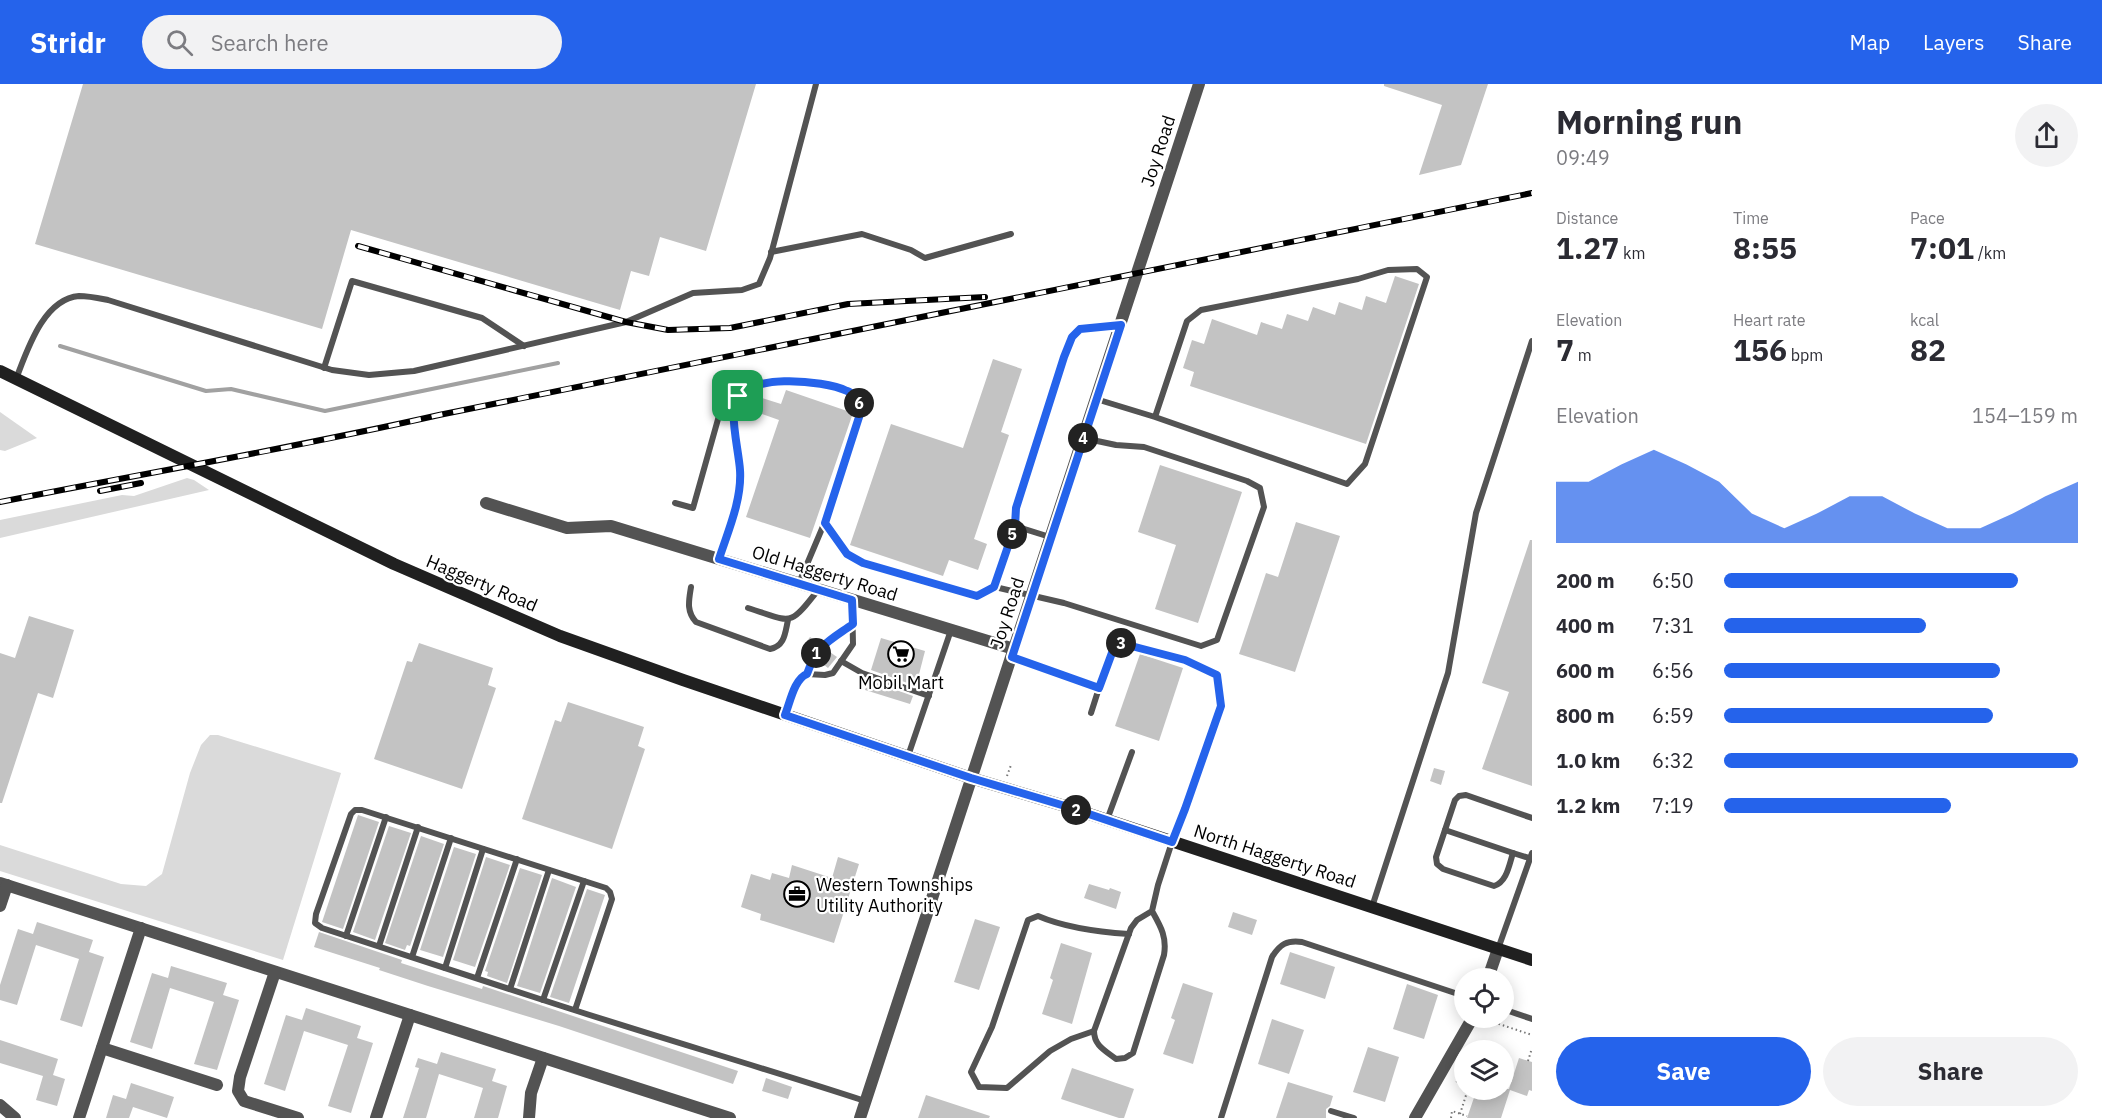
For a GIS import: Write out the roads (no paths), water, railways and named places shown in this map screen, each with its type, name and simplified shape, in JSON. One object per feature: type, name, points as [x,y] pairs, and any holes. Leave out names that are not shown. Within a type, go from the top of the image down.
[{"type":"main road","name":"Haggerty Road","points":[[0,371],[394,564],[501,611],[640,666],[971,778]]},
{"type":"main road","name":"North Haggerty Road","points":[[971,778],[1107,820],[1532,960]]},
{"type":"street","name":"Joy Road","points":[[860,1118],[1199,84]]},
{"type":"street","name":"Old Haggerty Road","points":[[486,503],[567,528],[611,526],[951,630],[1013,653]]},
{"type":"street","points":[[0,906],[4,884],[730,1118]]},
{"type":"street","points":[[79,1118],[141,928]]},
{"type":"street","points":[[1491,968],[1498,949]]},
{"type":"street","points":[[275,972],[240,1077],[238,1091],[244,1101],[298,1118]]},
{"type":"street","points":[[376,1118],[410,1015]]},
{"type":"street","points":[[1416,1118],[1467,1028]]},
{"type":"street","points":[[102,1048],[217,1085]]},
{"type":"street","points":[[529,1118],[531,1093],[543,1058]]},
{"type":"street","points":[[0,1105],[15,1118]]},
{"type":"street","points":[[684,1118],[688,1105]]},
{"type":"lane","points":[[16,379],[40,324],[52,311],[77,296],[108,300],[324,368],[349,373],[388,374],[414,371],[626,322],[693,293],[742,290],[759,284],[771,252],[816,84]]},
{"type":"lane","points":[[771,252],[862,234],[910,250],[925,258],[1011,234]]},
{"type":"lane","points":[[1096,399],[1155,417],[1347,484],[1365,464],[1427,278],[1418,269],[1388,270],[1358,279],[1201,310],[1187,321],[1155,417]]},
{"type":"lane","points":[[324,368],[352,281],[482,318],[524,346]]},
{"type":"lane","points":[[994,587],[1015,526],[1016,508],[1072,337],[1080,329],[1121,325]]},
{"type":"lane","points":[[1372,907],[1448,673],[1476,513],[1532,341]]},
{"type":"lane","points":[[719,559],[740,487],[734,406],[738,396],[756,386],[784,380],[813,382],[848,391],[858,399],[860,414],[825,523],[798,584]]},
{"type":"lane","points":[[675,503],[693,508],[722,405],[734,406]]},
{"type":"lane","points":[[825,523],[847,554],[863,563],[977,596],[994,587],[1032,594],[1201,646],[1217,640],[1264,507],[1260,488],[1247,481],[1144,447],[1116,445],[1083,438]]},
{"type":"lane","points":[[1015,526],[1050,537]]},
{"type":"lane","points":[[691,587],[689,609],[696,621],[770,649],[777,647],[783,640],[788,620]]},
{"type":"lane","points":[[748,608],[788,620],[797,616],[818,590]]},
{"type":"lane","points":[[785,715],[802,676],[832,673],[853,644],[852,600]]},
{"type":"lane","points":[[807,674],[813,656],[822,646],[853,624]]},
{"type":"lane","points":[[908,756],[951,630]]},
{"type":"lane","points":[[1091,713],[1116,642],[1185,660],[1217,675],[1221,706],[1172,842],[1152,911],[1164,932],[1166,943],[1164,955],[1133,1053],[1125,1058],[1116,1059],[1098,1045],[1094,1039],[1094,1031],[1129,934],[1137,920],[1152,911]]},
{"type":"lane","points":[[1013,653],[1099,688]]},
{"type":"lane","points":[[841,661],[862,673],[929,696]]},
{"type":"lane","points":[[1107,820],[1132,752]]},
{"type":"lane","points":[[1513,853],[1505,877],[1500,884],[1494,886],[1443,869],[1437,864],[1436,857],[1455,800],[1459,796],[1466,795],[1532,818]]},
{"type":"lane","points":[[574,1010],[612,899],[606,888],[362,810],[355,810],[351,814],[316,914],[315,923],[322,928],[574,1010],[865,1101]]},
{"type":"lane","points":[[346,936],[386,817]]},
{"type":"lane","points":[[379,946],[418,828]]},
{"type":"lane","points":[[1445,830],[1531,857],[1498,949]]},
{"type":"lane","points":[[412,957],[451,838]]},
{"type":"lane","points":[[444,968],[483,849]]},
{"type":"lane","points":[[477,978],[517,859]]},
{"type":"lane","points":[[510,989],[549,870]]},
{"type":"lane","points":[[543,1000],[584,881]]},
{"type":"lane","points":[[1094,1031],[1071,1039],[1050,1051],[1007,1088],[979,1087],[971,1072],[992,1027],[1028,920],[1038,916],[1096,932],[1129,934]]},
{"type":"lane","points":[[1221,1118],[1272,957],[1283,943],[1302,942],[1454,993]]},
{"type":"lane","points":[[1514,1013],[1532,1019]]},
{"type":"lane","points":[[1331,1111],[1354,1118]]},
{"type":"waterway","points":[[60,346],[206,391],[231,389],[325,411],[558,363]]},
{"type":"railway","points":[[0,502],[329,438],[1532,193]]},
{"type":"railway","points":[[358,246],[626,322],[668,330],[730,328],[848,304],[985,297]]},
{"type":"railway","points":[[100,491],[141,483]]},
{"type":"place","name":"Mobil Mart","points":[[901,654]]},
{"type":"place","name":"Western Townships Utility Authority","points":[[797,894]]}]
